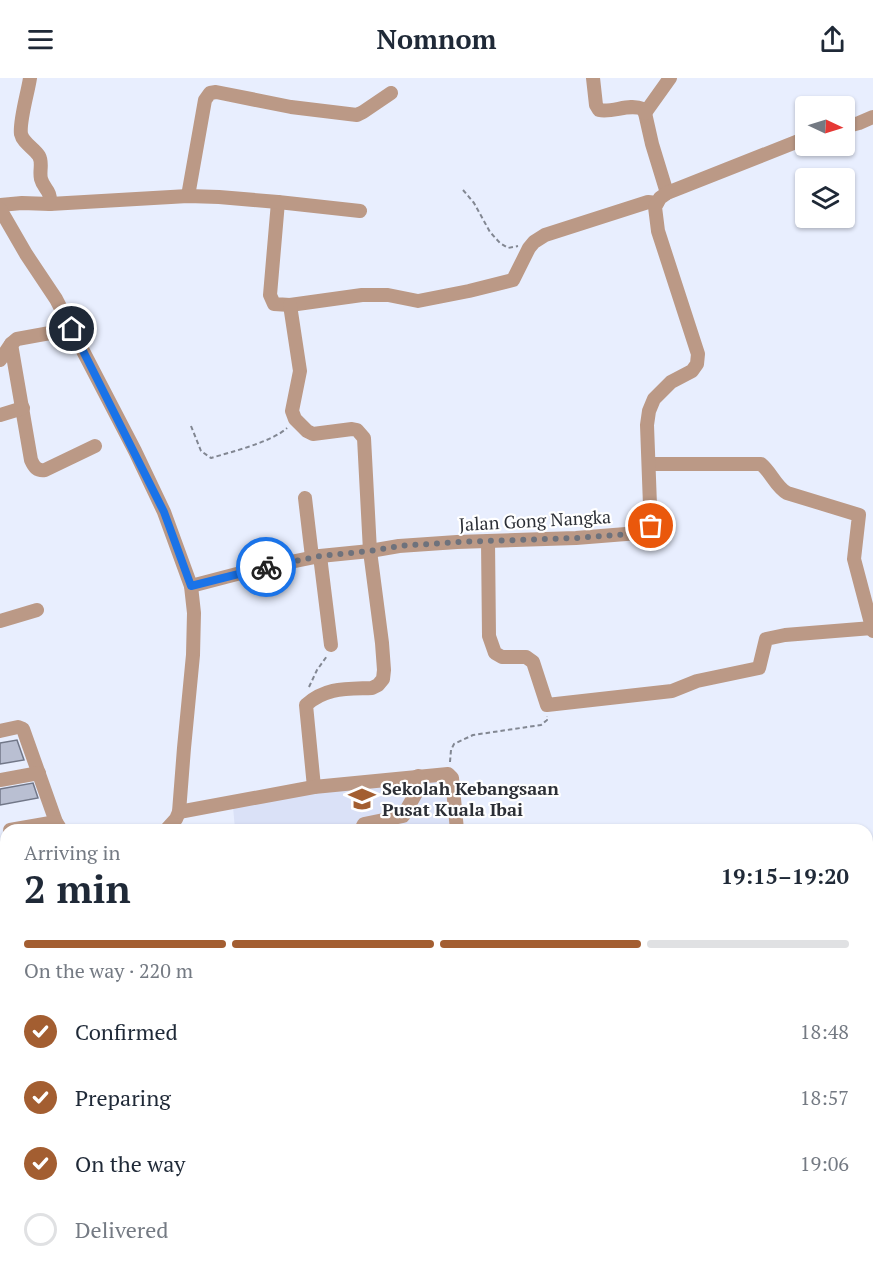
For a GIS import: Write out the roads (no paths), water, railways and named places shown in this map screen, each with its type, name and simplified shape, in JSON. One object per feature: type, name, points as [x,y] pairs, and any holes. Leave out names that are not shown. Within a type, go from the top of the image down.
[{"type":"street","points":[[30,78],[21,135],[36,151],[40,159],[41,178],[49,193],[50,204]]},
{"type":"street","points":[[593,78],[596,105],[599,110],[636,106],[643,109],[667,193]]},
{"type":"street","points":[[645,113],[670,78]]},
{"type":"street","points":[[188,196],[205,100],[210,93],[216,92],[291,107],[357,115],[391,93]]},
{"type":"street","points":[[855,124],[873,117]]},
{"type":"street","points":[[278,202],[270,295],[274,304],[290,305],[362,295],[388,295],[418,301],[513,280],[529,248],[545,235],[648,202],[657,203],[667,193],[795,142]]},
{"type":"street","points":[[171,824],[179,812],[193,656],[194,613],[191,586],[164,512],[72,329],[0,207],[29,202],[50,204],[188,196],[360,210]]},
{"type":"street","name":"Jalan Gong Nangka","points":[[191,586],[256,569],[316,557],[399,546],[576,538],[651,532],[647,425],[649,411],[654,399],[671,382],[692,371],[697,364],[698,354],[657,231],[655,207],[657,203]]},
{"type":"street","points":[[290,305],[300,371],[292,411],[295,419],[313,434],[352,429],[357,430],[364,438],[370,551],[382,643],[383,679],[378,685],[372,688],[330,691],[313,698],[306,705],[314,787]]},
{"type":"street","points":[[0,360],[17,339],[72,329]]},
{"type":"street","points":[[11,344],[33,465],[45,470],[95,447]]},
{"type":"street","points":[[0,415],[23,408]]},
{"type":"street","points":[[649,464],[761,464],[788,493],[858,515],[873,515]]},
{"type":"street","points":[[305,498],[331,645]]},
{"type":"street","points":[[488,541],[489,636],[495,653],[502,657],[526,657],[534,662],[547,705],[672,691],[697,681],[759,668],[766,639],[785,634],[873,629],[854,559],[858,515]]},
{"type":"street","points":[[0,621],[36,610]]},
{"type":"street","points":[[0,730],[18,727],[25,732],[57,824]]},
{"type":"street","points":[[0,780],[39,772]]},
{"type":"street","points":[[179,812],[314,787],[448,774],[452,778],[456,824]]},
{"type":"street","points":[[364,824],[403,816],[416,793],[418,776]]},
{"type":"place","name":"Sekolah Kebangsaan Pusat Kuala Ibai","points":[[362,799]]}]
